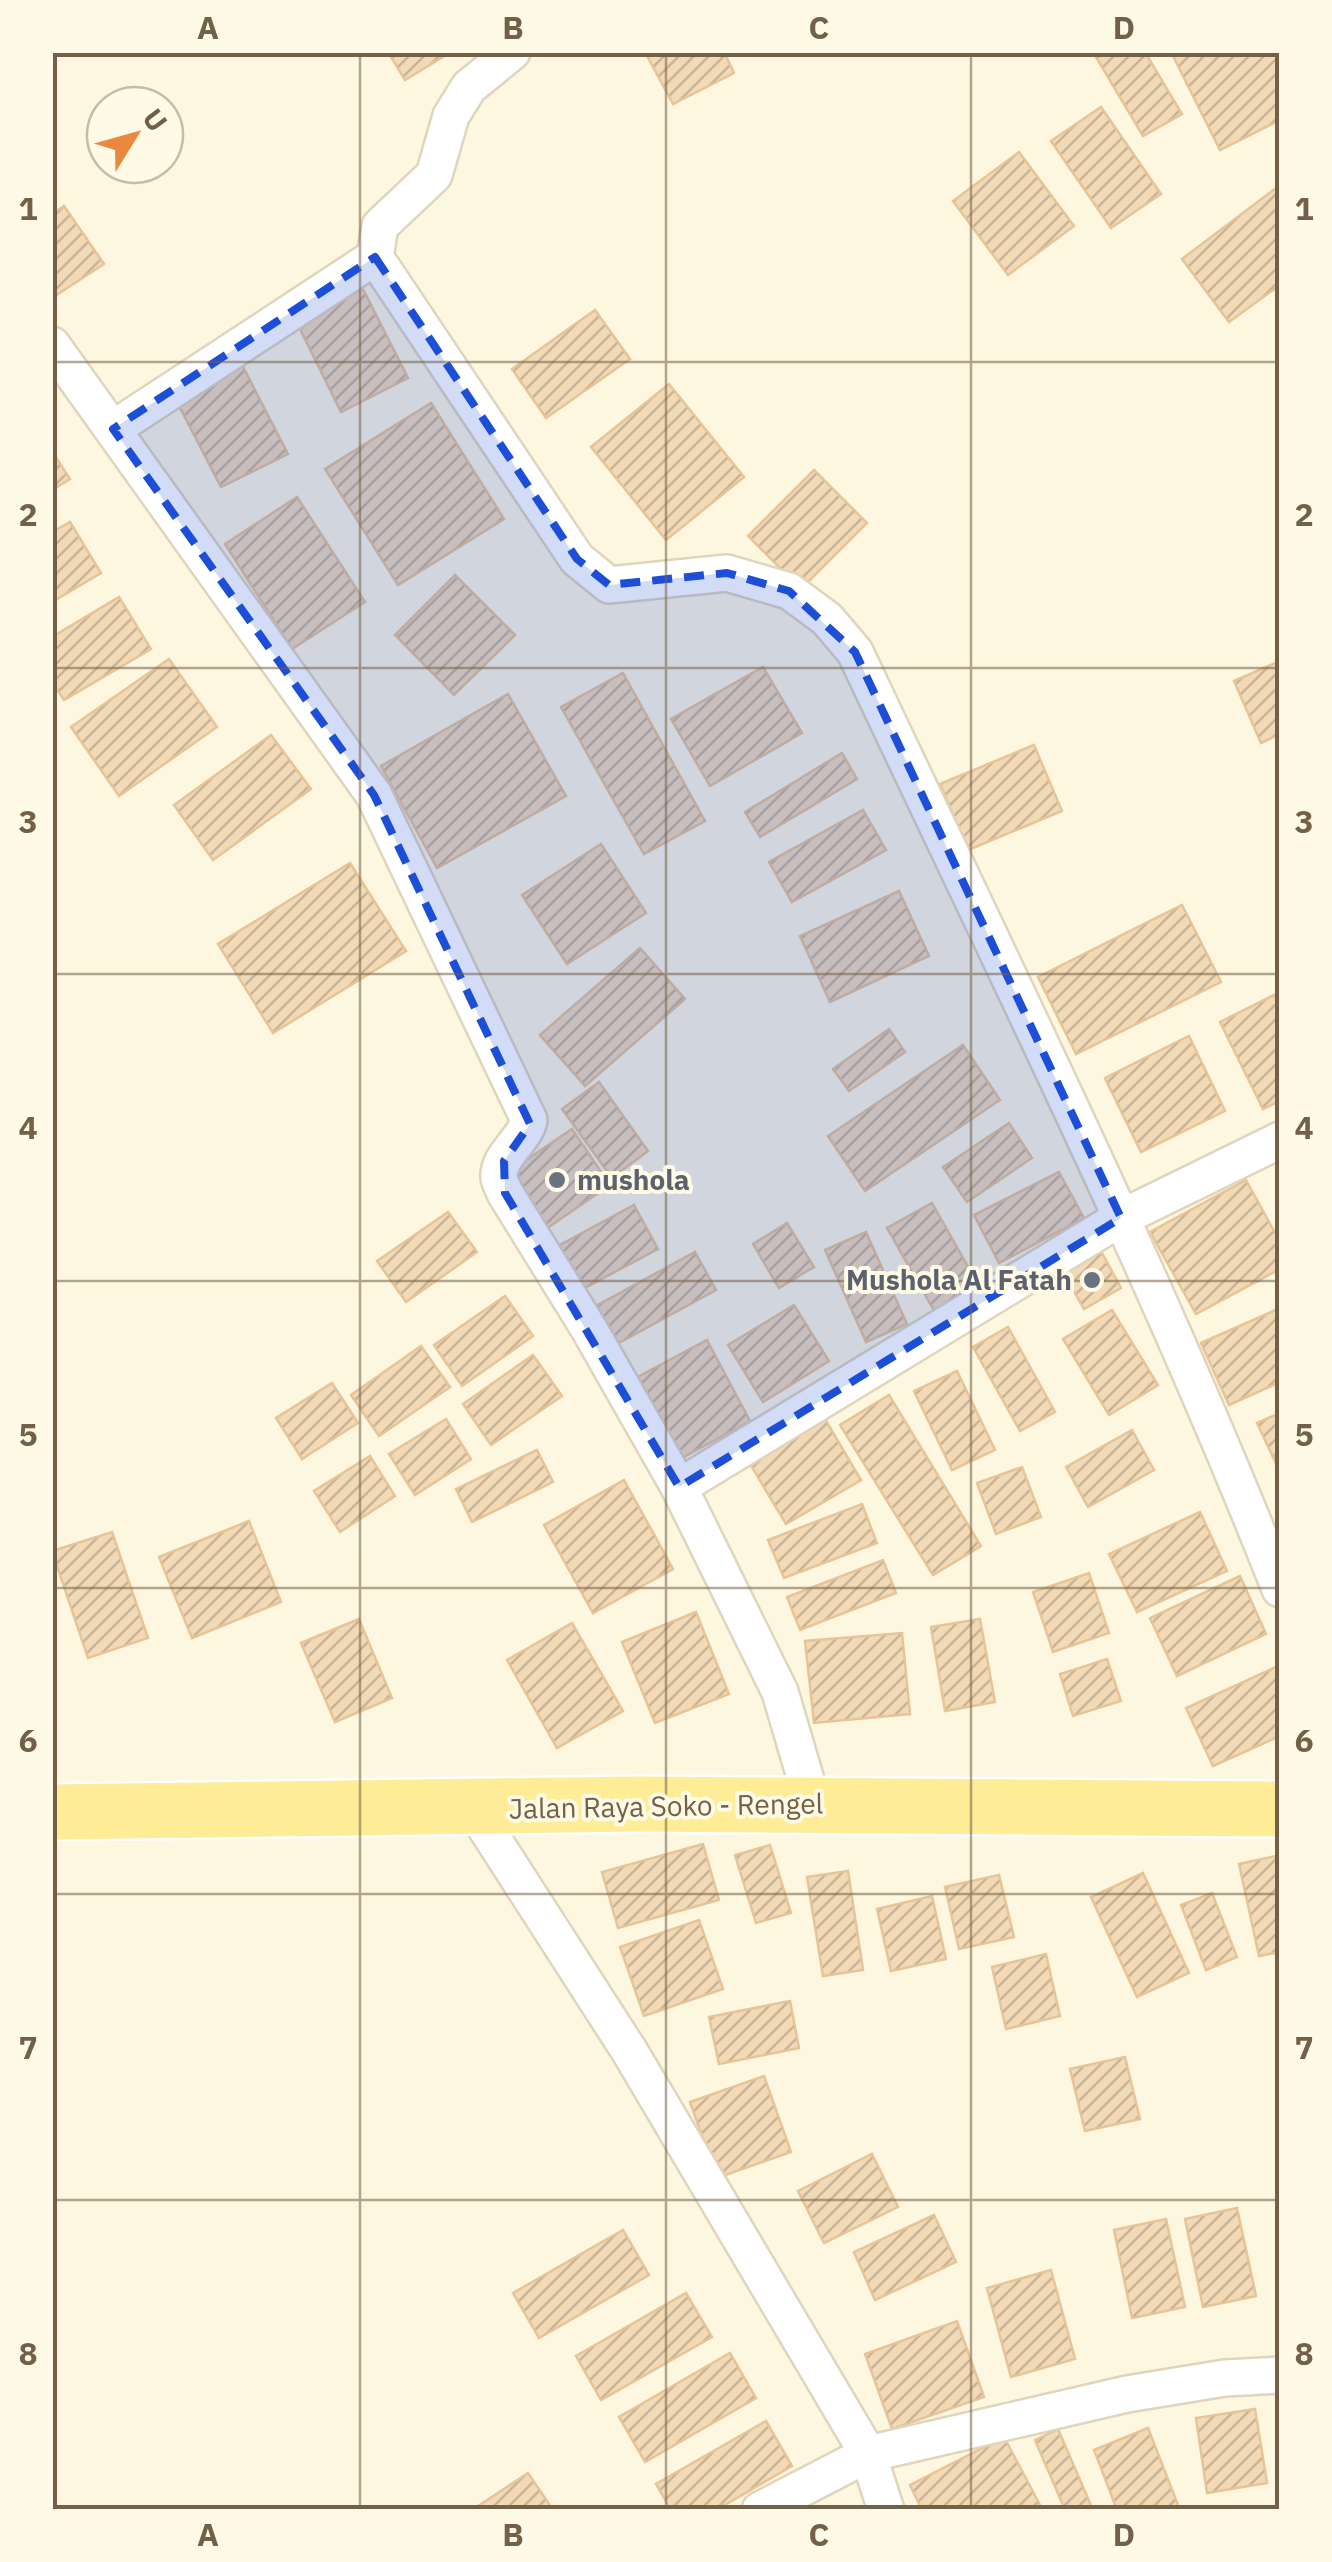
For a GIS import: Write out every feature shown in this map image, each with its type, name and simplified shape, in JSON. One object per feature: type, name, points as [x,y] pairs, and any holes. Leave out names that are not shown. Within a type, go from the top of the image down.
[{"type":"main road","name":"Jalan Raya Soko - Rengel","points":[[52,1812],[640,1804],[1280,1809]]},
{"type":"street","points":[[512,52],[469,86],[451,116],[434,176],[380,226],[375,256],[577,559],[609,585],[726,573],[789,591],[827,618],[855,652],[1121,1218],[1224,1447],[1280,1589]]},
{"type":"street","points":[[113,429],[375,256]]},
{"type":"street","points":[[52,344],[374,795],[529,1120],[499,1176],[505,1193],[589,1328],[679,1486],[780,1692],[813,1804]]},
{"type":"street","points":[[679,1486],[1121,1218],[1280,1140]]},
{"type":"street","points":[[474,1808],[630,2052],[868,2454],[886,2510]]},
{"type":"street","points":[[760,2510],[868,2454],[1127,2394],[1226,2378],[1280,2375]]},
{"type":"highlighted area","points":[[375,257],[577,559],[609,585],[727,573],[789,591],[855,652],[1121,1218],[679,1487],[505,1193],[504,1161],[530,1124],[374,795],[113,429]]},
{"type":"building","points":[[388,52],[451,52],[405,80]]},
{"type":"building","points":[[645,52],[724,52],[734,73],[673,104]]},
{"type":"building","points":[[1093,52],[1145,52],[1182,114],[1143,136]]},
{"type":"building","points":[[1171,52],[1280,52],[1280,120],[1220,150]]},
{"type":"building","points":[[1101,107],[1161,194],[1111,228],[1051,141]]},
{"type":"building","points":[[1019,152],[1074,226],[1008,275],[953,201]]},
{"type":"building","points":[[1280,185],[1280,285],[1229,322],[1182,259]]},
{"type":"building","points":[[64,206],[104,264],[52,298],[52,214]]},
{"type":"building","points":[[363,289],[408,378],[341,412],[297,323]]},
{"type":"building","points":[[595,310],[630,359],[546,418],[512,369]]},
{"type":"building","points":[[242,365],[288,454],[221,487],[175,398]]},
{"type":"building","points":[[669,384],[744,477],[666,540],[591,447]]},
{"type":"building","points":[[431,403],[504,519],[398,585],[325,469]]},
{"type":"building","points":[[52,451],[70,479],[52,490]]},
{"type":"building","points":[[814,470],[867,523],[801,589],[748,536]]},
{"type":"building","points":[[297,497],[365,602],[292,649],[225,544]]},
{"type":"building","points":[[70,522],[101,573],[52,602],[52,532]]},
{"type":"building","points":[[455,575],[515,635],[454,695],[395,635]]},
{"type":"building","points":[[119,597],[151,649],[64,700],[52,682],[52,637]]},
{"type":"building","points":[[169,659],[217,727],[119,796],[71,727]]},
{"type":"building","points":[[1280,661],[1280,734],[1261,743],[1234,681]]},
{"type":"building","points":[[763,667],[802,733],[710,786],[671,719]]},
{"type":"building","points":[[623,673],[705,821],[644,854],[561,707]]},
{"type":"building","points":[[508,694],[566,796],[437,868],[381,766]]},
{"type":"building","points":[[271,735],[311,789],[213,860],[174,805]]},
{"type":"building","points":[[1034,745],[1062,811],[968,850],[940,784]]},
{"type":"building","points":[[842,753],[857,779],[760,837],[745,812]]},
{"type":"building","points":[[863,810],[886,850],[792,902],[769,862]]},
{"type":"building","points":[[601,844],[646,913],[567,964],[522,895]]},
{"type":"building","points":[[350,863],[406,951],[273,1033],[218,944]]},
{"type":"building","points":[[899,891],[929,956],[830,1002],[800,936]]},
{"type":"building","points":[[1182,905],[1221,982],[1076,1054],[1038,977]]},
{"type":"building","points":[[640,948],[685,999],[585,1086],[540,1035]]},
{"type":"building","points":[[1274,995],[1280,1005],[1280,1101],[1263,1109],[1220,1022]]},
{"type":"building","points":[[889,1029],[905,1052],[849,1091],[833,1069]]},
{"type":"building","points":[[1189,1036],[1225,1111],[1141,1152],[1105,1078]]},
{"type":"building","points":[[963,1045],[1000,1100],[865,1191],[828,1136]]},
{"type":"building","points":[[599,1082],[648,1151],[612,1178],[562,1109]]},
{"type":"building","points":[[1009,1123],[1032,1158],[967,1202],[943,1167]]},
{"type":"building","name":"mushola","points":[[572,1129],[610,1185],[543,1231],[504,1175]]},
{"type":"building","points":[[1059,1172],[1084,1218],[999,1263],[974,1215]]},
{"type":"building","points":[[1246,1180],[1280,1242],[1280,1269],[1196,1314],[1150,1232]]},
{"type":"building","points":[[932,1203],[984,1295],[940,1321],[887,1228]]},
{"type":"building","points":[[634,1205],[658,1249],[581,1290],[558,1246]]},
{"type":"building","points":[[448,1212],[477,1252],[406,1302],[377,1261]]},
{"type":"building","points":[[787,1223],[814,1267],[779,1288],[753,1244]]},
{"type":"building","points":[[866,1232],[907,1324],[866,1342],[825,1250]]},
{"type":"building","name":"Mushola Al Fatah","points":[[1101,1251],[1121,1288],[1084,1309],[1063,1272]]},
{"type":"building","points":[[695,1252],[716,1290],[615,1345],[594,1307]]},
{"type":"building","points":[[505,1296],[533,1336],[462,1386],[434,1345]]},
{"type":"building","points":[[794,1305],[829,1361],[763,1402],[728,1345]]},
{"type":"building","points":[[1280,1308],[1280,1382],[1229,1405],[1201,1343]]},
{"type":"building","points":[[1112,1310],[1158,1385],[1109,1415],[1063,1339]]},
{"type":"building","points":[[1008,1327],[1055,1412],[1020,1431],[973,1347]]},
{"type":"building","points":[[707,1340],[750,1421],[678,1460],[634,1379]]},
{"type":"building","points":[[421,1346],[450,1387],[379,1436],[351,1395]]},
{"type":"building","points":[[533,1355],[562,1396],[491,1445],[463,1404]]},
{"type":"building","points":[[957,1371],[995,1450],[952,1470],[914,1391]]},
{"type":"building","points":[[332,1383],[358,1423],[302,1459],[276,1418]]},
{"type":"building","points":[[889,1395],[981,1546],[933,1575],[840,1425]]},
{"type":"building","points":[[1280,1413],[1280,1472],[1257,1423]]},
{"type":"building","points":[[446,1419],[471,1459],[415,1495],[389,1454]]},
{"type":"building","points":[[825,1419],[861,1480],[786,1524],[750,1464]]},
{"type":"building","points":[[1132,1430],[1154,1470],[1088,1507],[1066,1467]]},
{"type":"building","points":[[537,1450],[553,1482],[472,1522],[456,1489]]},
{"type":"building","points":[[370,1456],[395,1496],[340,1532],[314,1491]]},
{"type":"building","points":[[1022,1467],[1041,1517],[996,1534],[977,1483]]},
{"type":"building","points":[[624,1480],[673,1569],[593,1613],[544,1525]]},
{"type":"building","points":[[862,1504],[877,1543],[784,1578],[768,1540]]},
{"type":"building","points":[[1200,1512],[1227,1571],[1137,1612],[1109,1554]]},
{"type":"building","points":[[249,1521],[281,1602],[192,1638],[159,1557]]},
{"type":"building","points":[[112,1532],[148,1638],[88,1658],[52,1551]]},
{"type":"building","points":[[883,1560],[896,1593],[800,1630],[787,1597]]},
{"type":"building","points":[[1089,1573],[1109,1633],[1053,1652],[1033,1592]]},
{"type":"building","points":[[1240,1576],[1266,1634],[1177,1676],[1150,1618]]},
{"type":"building","points":[[696,1612],[729,1694],[655,1723],[622,1642]]},
{"type":"building","points":[[359,1619],[392,1698],[335,1722],[301,1643]]},
{"type":"building","points":[[980,1619],[995,1702],[945,1711],[931,1627]]},
{"type":"building","points":[[572,1623],[623,1711],[557,1748],[507,1660]]},
{"type":"building","points":[[902,1633],[910,1714],[814,1723],[805,1641]]},
{"type":"building","points":[[1107,1659],[1121,1701],[1073,1716],[1060,1674]]},
{"type":"building","points":[[1276,1667],[1280,1676],[1280,1736],[1213,1766],[1186,1708]]},
{"type":"building","points":[[703,1844],[719,1900],[618,1928],[602,1872]]},
{"type":"building","points":[[770,1845],[791,1913],[756,1923],[735,1855]]},
{"type":"building","points":[[1280,1855],[1280,1952],[1259,1956],[1239,1864]]},
{"type":"building","points":[[848,1871],[863,1970],[823,1976],[807,1877]]},
{"type":"building","points":[[1143,1873],[1189,1973],[1137,1997],[1091,1897]]},
{"type":"building","points":[[999,1875],[1014,1937],[959,1949],[945,1887]]},
{"type":"building","points":[[1212,1893],[1237,1957],[1206,1970],[1181,1905]]},
{"type":"building","points":[[932,1896],[946,1959],[891,1971],[877,1909]]},
{"type":"building","points":[[699,1920],[723,1989],[644,2016],[620,1947]]},
{"type":"building","points":[[1046,1954],[1060,2016],[1006,2029],[992,1967]]},
{"type":"building","points":[[790,2001],[799,2048],[719,2064],[709,2017]]},
{"type":"building","points":[[1125,2057],[1140,2119],[1085,2131],[1070,2069]]},
{"type":"building","points":[[764,2076],[791,2152],[717,2178],[690,2102]]},
{"type":"building","points":[[872,2154],[898,2207],[824,2243],[798,2191]]},
{"type":"building","points":[[1237,2208],[1256,2296],[1203,2307],[1185,2219]]},
{"type":"building","points":[[934,2215],[956,2262],[875,2300],[854,2252]]},
{"type":"building","points":[[1166,2219],[1185,2307],[1132,2318],[1114,2230]]},
{"type":"building","points":[[623,2230],[649,2275],[539,2338],[513,2293]]},
{"type":"building","points":[[1051,2270],[1075,2359],[1011,2377],[987,2288]]},
{"type":"building","points":[[686,2293],[712,2337],[601,2400],[576,2356]]},
{"type":"building","points":[[957,2321],[984,2397],[892,2429],[865,2354]]},
{"type":"building","points":[[730,2353],[756,2398],[645,2462],[619,2417]]},
{"type":"building","points":[[1255,2409],[1267,2483],[1207,2493],[1196,2418]]},
{"type":"building","points":[[766,2421],[792,2466],[716,2510],[671,2510],[656,2484]]},
{"type":"building","points":[[1148,2428],[1180,2510],[1117,2510],[1094,2450]]},
{"type":"building","points":[[1058,2429],[1093,2510],[1065,2510],[1035,2440]]},
{"type":"building","points":[[1004,2437],[1040,2505],[1032,2510],[922,2510],[910,2485]]},
{"type":"building","points":[[528,2473],[553,2510],[472,2510]]},
{"type":"place","name":"mushola","points":[[557,1180]]},
{"type":"place","name":"Mushola Al Fatah","points":[[1092,1280]]}]
